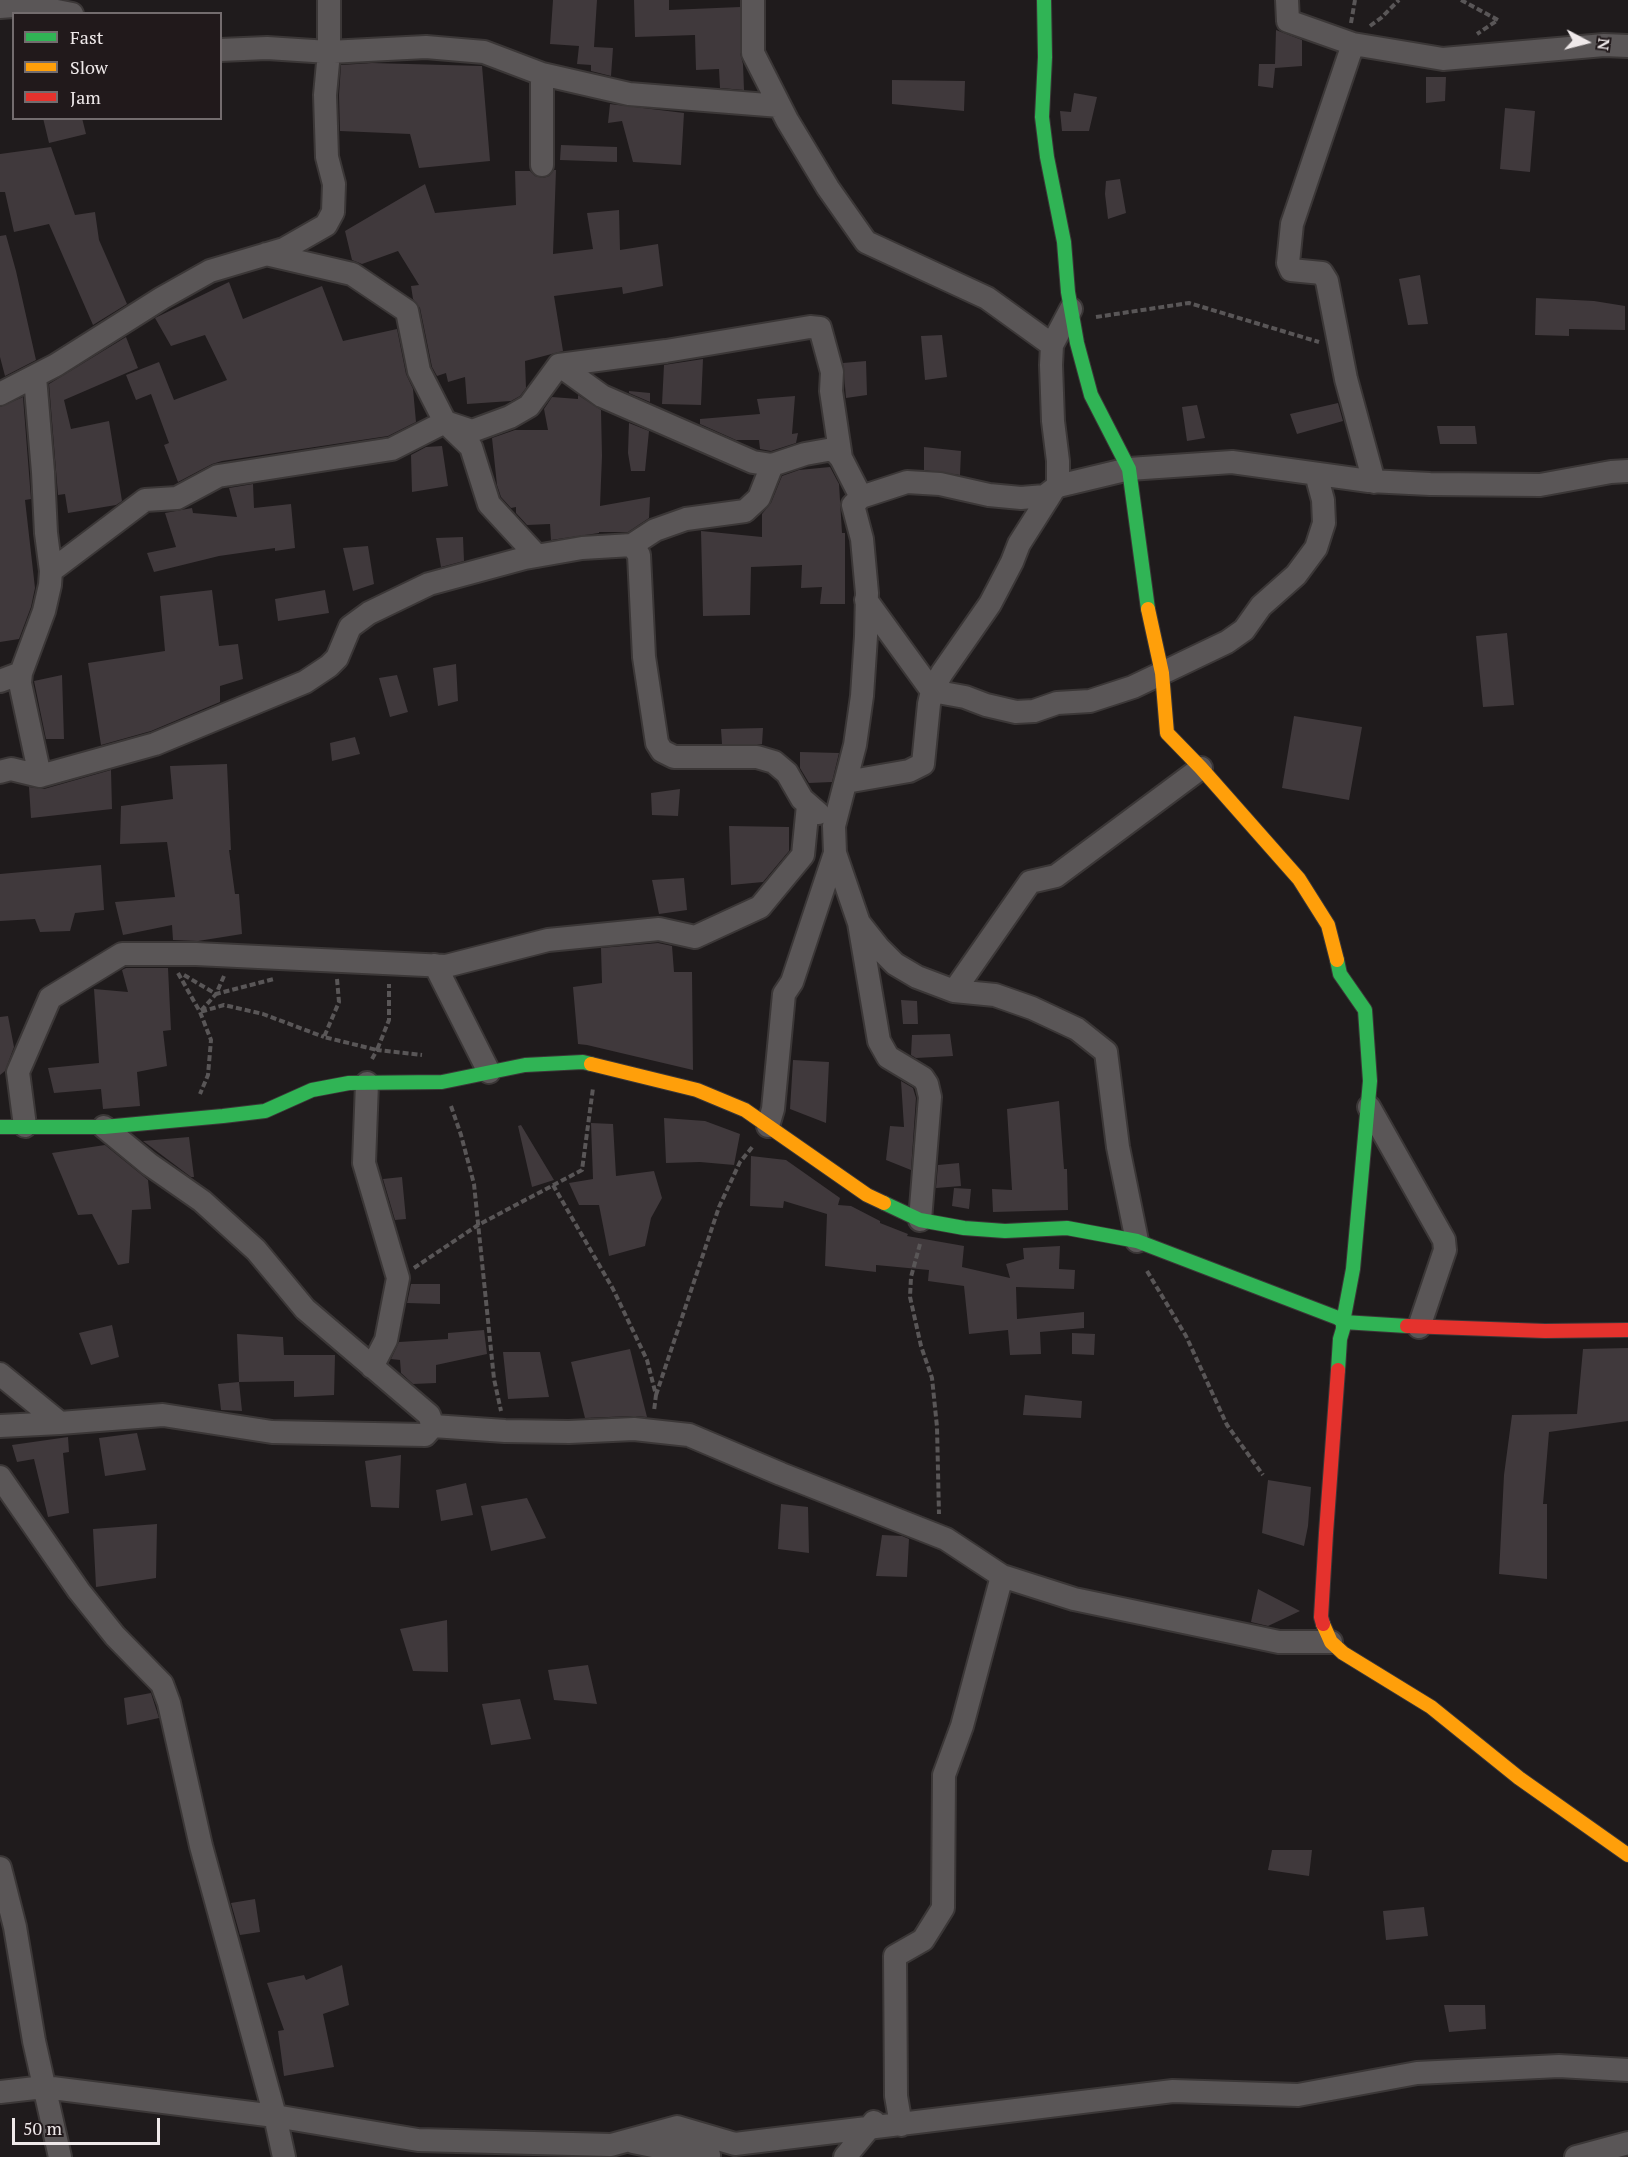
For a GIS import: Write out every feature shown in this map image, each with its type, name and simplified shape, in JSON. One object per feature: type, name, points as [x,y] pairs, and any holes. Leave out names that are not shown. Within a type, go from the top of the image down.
[{"type":"street","points":[[2,391],[35,376],[210,271],[284,249],[326,225],[333,212],[333,184],[327,157],[325,95],[329,52],[329,0]]},
{"type":"street","points":[[753,0],[753,53],[780,106],[828,188],[866,242],[987,298],[1052,345]]},
{"type":"street","points":[[1044,0],[1045,57],[1042,117],[1047,157],[1064,242],[1072,315],[1091,394],[1129,469],[1146,596],[1162,673],[1167,734],[1201,768],[1299,879],[1328,925],[1340,974],[1365,1010],[1370,1081],[1369,1107],[1353,1269],[1343,1322],[1326,1522],[1321,1617],[1324,1630],[1331,1642],[1343,1653],[1431,1707],[1519,1778],[1628,1855]]},
{"type":"street","points":[[1287,0],[1288,21],[1350,43],[1443,59],[1604,45],[1628,46]]},
{"type":"street","points":[[0,7],[26,4],[63,12]]},
{"type":"street","points":[[1350,43],[1292,224],[1288,263],[1291,270],[1322,273],[1328,281],[1346,380],[1374,482]]},
{"type":"street","points":[[222,50],[267,48],[329,52],[426,47],[484,52],[542,74],[629,94],[780,106]]},
{"type":"street","points":[[542,74],[542,165]]},
{"type":"street","points":[[266,254],[352,274],[407,311],[419,371],[445,422],[471,447],[489,504],[537,556]]},
{"type":"street","points":[[846,782],[909,771],[923,764],[932,691],[990,604],[1019,544],[1055,489],[1058,461],[1052,410],[1052,345],[1072,315]]},
{"type":"street","points":[[51,571],[146,500],[177,498],[218,476],[392,448],[445,422],[472,431],[510,417],[529,406],[559,365],[666,351],[810,327],[820,328],[832,372],[831,391],[841,458]]},
{"type":"street","points":[[559,365],[602,396],[753,462],[772,465],[833,448],[841,458],[861,497]]},
{"type":"street","points":[[35,376],[46,533],[51,571],[44,611],[21,673],[20,683],[40,776]]},
{"type":"street","points":[[923,1220],[930,1096],[923,1078],[888,1057],[879,1041],[859,922],[835,853],[834,826],[855,745],[862,696],[867,600],[862,539],[853,505],[861,497],[907,482],[940,484],[988,495],[1038,498],[1055,489],[1129,469],[1232,462],[1374,482],[1519,486],[1540,485],[1628,471]]},
{"type":"street","points":[[0,772],[11,769],[40,776],[155,744],[304,682],[337,658],[350,627],[369,613],[429,584],[537,556],[582,548],[632,545],[655,530],[686,519],[745,511],[759,498],[772,465]]},
{"type":"street","points":[[867,600],[932,691],[965,697],[1006,710],[1034,711],[1058,703],[1090,701],[1133,687],[1227,642],[1244,630],[1261,606],[1296,575],[1316,548],[1324,523],[1323,500],[1316,474]]},
{"type":"street","points":[[632,545],[639,555],[644,657],[657,743],[662,751],[674,757],[757,757],[774,762],[787,773],[808,805],[834,826]]},
{"type":"street","points":[[0,681],[21,673]]},
{"type":"street","points":[[954,991],[1030,882],[1056,876],[1201,768]]},
{"type":"street","points":[[26,1126],[18,1072],[50,998],[122,954],[234,956],[446,966],[548,940],[659,929],[695,937],[760,907],[803,855],[808,805]]},
{"type":"street","points":[[768,1126],[773,1109],[784,994],[792,982],[835,853]]},
{"type":"street","points":[[859,922],[895,964],[917,977],[954,991],[995,995],[1032,1008],[1077,1029],[1106,1052],[1118,1147],[1137,1241]]},
{"type":"street","points":[[435,966],[489,1072]]},
{"type":"street","points":[[0,1126],[104,1127],[265,1111],[312,1090],[349,1083],[442,1082],[525,1065],[583,1062],[697,1090],[746,1110],[867,1195],[923,1220],[964,1228],[1005,1231],[1067,1228],[1137,1241],[1338,1318],[1343,1322],[1545,1331],[1628,1330]]},
{"type":"street","points":[[367,1083],[364,1163],[398,1278],[386,1340],[372,1367]]},
{"type":"street","points":[[1369,1107],[1444,1240],[1445,1250],[1419,1327]]},
{"type":"street","points":[[104,1127],[149,1164],[202,1201],[256,1250],[305,1309],[429,1415],[433,1426]]},
{"type":"street","points":[[0,1374],[60,1423]]},
{"type":"street","points":[[0,1426],[163,1415],[272,1432],[425,1435],[433,1426]]},
{"type":"street","points":[[433,1426],[505,1431],[634,1430],[689,1435],[939,1536],[1002,1576],[1074,1599],[1279,1642],[1331,1642]]},
{"type":"street","points":[[0,1477],[80,1591],[115,1636],[162,1684],[169,1702],[201,1846],[275,2116],[284,2157]]},
{"type":"street","points":[[902,2125],[896,2096],[895,1956],[923,1940],[943,1908],[944,1775],[962,1726],[1002,1576]]},
{"type":"street","points":[[0,1868],[15,1927],[34,2040],[60,2157]]},
{"type":"street","points":[[0,2092],[44,2087],[275,2116],[418,2140],[611,2145],[677,2127],[710,2149],[735,2144],[1173,2091],[1298,2095],[1416,2073],[1559,2066],[1628,2070]]},
{"type":"street","points":[[845,2157],[896,2096]]},
{"type":"street","points":[[1576,2157],[1628,2143]]},
{"type":"path","points":[[1350,43],[1400,0]]},
{"type":"path","points":[[1461,0],[1498,20]]},
{"type":"path","points":[[1072,315],[1189,303],[1340,348]]},
{"type":"path","points":[[200,1012],[216,994],[234,956]]},
{"type":"path","points":[[324,1037],[339,1002],[336,961]]},
{"type":"path","points":[[200,1012],[224,1005],[263,1014],[324,1037],[377,1050],[389,1020],[389,963]]},
{"type":"path","points":[[176,970],[200,1012],[210,1040],[208,1075],[189,1119]]},
{"type":"path","points":[[398,1278],[478,1225],[582,1170],[596,1065]]},
{"type":"path","points":[[442,1082],[461,1135],[474,1184],[494,1379],[505,1431]]},
{"type":"path","points":[[651,1431],[656,1395],[719,1208],[740,1162],[768,1126]]},
{"type":"path","points":[[553,1185],[613,1289],[647,1360],[656,1395]]},
{"type":"path","points":[[923,1220],[911,1277],[910,1296],[921,1346],[932,1378],[937,1428],[939,1536]]},
{"type":"path","points":[[1145,1268],[1186,1336],[1227,1425],[1263,1475]]},
{"type":"building","points":[[553,0],[597,0],[594,47],[613,48],[611,76],[591,71],[591,65],[577,64],[579,46],[550,44]]},
{"type":"building","points":[[634,0],[669,0],[669,10],[740,7],[740,53],[743,64],[744,90],[720,88],[719,69],[696,70],[695,35],[635,37]]},
{"type":"building","points":[[1276,30],[1302,40],[1302,66],[1275,68],[1273,88],[1258,86],[1259,64],[1275,64]]},
{"type":"building","points":[[372,63],[482,66],[490,161],[419,168],[410,134],[340,131],[341,65]]},
{"type":"building","points":[[1426,77],[1446,77],[1445,101],[1426,103]]},
{"type":"building","points":[[892,80],[965,81],[964,111],[892,104]]},
{"type":"building","points":[[1074,93],[1097,97],[1089,131],[1062,131],[1060,111],[1071,112]]},
{"type":"building","points":[[610,104],[684,113],[681,165],[633,162],[622,121],[608,123]]},
{"type":"building","points":[[1505,108],[1535,111],[1530,172],[1500,169]]},
{"type":"building","points":[[43,120],[82,120],[86,134],[49,143]]},
{"type":"building","points":[[561,145],[617,147],[617,162],[560,160]]},
{"type":"building","points":[[51,147],[75,215],[95,212],[99,240],[127,304],[93,325],[49,224],[14,232],[5,192],[0,192],[0,154]]},
{"type":"building","points":[[556,170],[553,254],[593,249],[587,213],[619,210],[620,250],[658,244],[663,286],[623,294],[622,287],[554,296],[563,351],[525,361],[526,388],[520,396],[511,401],[467,404],[465,377],[448,382],[446,373],[437,376],[432,367],[420,308],[413,299],[411,286],[419,285],[398,251],[362,264],[352,260],[345,231],[425,184],[435,213],[516,205],[515,171],[530,171],[535,176],[543,178],[549,176]]},
{"type":"building","points":[[1120,179],[1126,213],[1108,219],[1106,181]]},
{"type":"building","points":[[6,235],[36,360],[5,376],[0,357],[0,236]]},
{"type":"building","points":[[1420,275],[1428,324],[1408,325],[1399,279]]},
{"type":"building","points":[[229,282],[243,319],[322,286],[343,341],[397,329],[406,374],[413,389],[416,422],[388,436],[222,461],[178,482],[164,445],[169,443],[151,394],[136,400],[126,375],[159,362],[174,400],[227,380],[205,335],[171,346],[155,318]]},
{"type":"building","points":[[1536,298],[1594,301],[1625,306],[1625,330],[1569,329],[1569,336],[1535,335]]},
{"type":"building","points":[[942,335],[947,377],[925,380],[921,336]]},
{"type":"building","points":[[126,337],[138,368],[64,400],[71,429],[109,421],[122,501],[116,505],[68,513],[65,494],[58,495],[49,384]]},
{"type":"building","points":[[703,359],[701,405],[662,404],[664,365]]},
{"type":"building","points":[[866,361],[867,395],[846,398],[843,363]]},
{"type":"building","points":[[629,391],[650,393],[650,402],[629,393]]},
{"type":"building","points":[[578,395],[601,410],[600,506],[650,497],[649,518],[628,532],[599,532],[551,540],[550,524],[527,525],[516,513],[516,507],[511,508],[501,497],[497,485],[492,438],[515,430],[548,430],[544,409],[552,397],[578,399]]},
{"type":"building","points":[[795,396],[792,434],[798,433],[796,443],[771,451],[760,449],[759,440],[736,440],[700,424],[700,419],[760,414],[757,399]]},
{"type":"building","points":[[23,397],[31,499],[25,500],[35,588],[31,607],[19,639],[0,642],[0,407]]},
{"type":"building","points":[[1338,403],[1343,421],[1297,434],[1290,414]]},
{"type":"building","points":[[1197,405],[1205,438],[1187,441],[1182,407]]},
{"type":"building","points":[[629,423],[649,431],[645,471],[631,471],[628,453]]},
{"type":"building","points":[[1437,426],[1475,426],[1477,444],[1440,444]]},
{"type":"building","points":[[442,446],[448,486],[412,492],[411,455],[426,447]]},
{"type":"building","points":[[924,447],[961,451],[960,475],[924,470]]},
{"type":"building","points":[[830,467],[839,484],[842,533],[845,533],[845,604],[820,604],[822,587],[801,588],[802,565],[751,567],[750,615],[703,616],[701,531],[762,537],[762,514],[771,503],[782,476],[799,470]]},
{"type":"building","points":[[253,484],[254,508],[291,504],[295,548],[275,551],[275,548],[219,556],[154,572],[147,553],[176,547],[165,513],[192,508],[193,513],[237,517],[229,488]]},
{"type":"building","points":[[463,537],[464,561],[441,567],[436,538]]},
{"type":"building","points":[[368,546],[374,584],[353,591],[343,548]]},
{"type":"building","points":[[212,590],[219,646],[238,644],[243,679],[220,686],[220,702],[151,731],[101,745],[88,663],[165,651],[160,596]]},
{"type":"building","points":[[325,590],[329,613],[278,621],[275,599]]},
{"type":"building","points":[[1507,633],[1514,705],[1483,707],[1476,636]]},
{"type":"building","points":[[456,664],[458,701],[438,706],[433,668]]},
{"type":"building","points":[[62,675],[64,739],[46,739],[34,681]]},
{"type":"building","points":[[397,675],[408,712],[390,717],[379,678]]},
{"type":"building","points":[[1294,716],[1362,727],[1349,800],[1282,788]]},
{"type":"building","points":[[763,728],[762,744],[722,744],[721,729]]},
{"type":"building","points":[[355,737],[360,754],[332,761],[330,743]]},
{"type":"building","points":[[800,752],[839,753],[832,782],[809,783],[800,768]]},
{"type":"building","points":[[227,764],[231,850],[229,850],[235,894],[239,894],[242,934],[198,941],[173,940],[172,925],[123,935],[115,902],[175,897],[167,842],[120,844],[121,806],[173,799],[170,766]]},
{"type":"building","points":[[111,770],[112,809],[31,818],[29,787],[44,789]]},
{"type":"building","points":[[680,789],[678,816],[652,815],[651,793]]},
{"type":"building","points":[[729,826],[789,827],[789,851],[763,882],[731,885]]},
{"type":"building","points":[[101,865],[104,910],[75,913],[70,931],[40,932],[35,919],[0,921],[0,874]]},
{"type":"building","points":[[684,878],[687,910],[659,914],[652,880]]},
{"type":"building","points":[[658,943],[672,946],[674,972],[692,972],[693,1070],[578,1044],[573,987],[602,983],[601,948]]},
{"type":"building","points":[[126,968],[168,968],[171,1030],[163,1031],[167,1066],[137,1072],[140,1106],[103,1109],[101,1089],[54,1093],[48,1068],[99,1063],[94,989],[128,992],[122,970]]},
{"type":"building","points":[[901,1000],[917,1001],[918,1024],[903,1024]]},
{"type":"building","points":[[8,1016],[14,1047],[5,1071],[0,1075],[0,1017]]},
{"type":"building","points":[[950,1034],[953,1056],[916,1058],[911,1055],[912,1035]]},
{"type":"building","points":[[793,1060],[829,1062],[826,1123],[790,1109]]},
{"type":"building","points":[[901,1081],[913,1088],[916,1098],[911,1170],[886,1160],[890,1126],[904,1127]]},
{"type":"building","points":[[1059,1101],[1064,1169],[1067,1169],[1068,1210],[993,1212],[992,1189],[1012,1190],[1007,1109]]},
{"type":"building","points":[[664,1118],[705,1121],[740,1134],[734,1165],[700,1162],[666,1163]]},
{"type":"building","points":[[591,1123],[613,1124],[616,1176],[654,1171],[662,1198],[651,1218],[645,1246],[609,1256],[599,1205],[579,1205],[569,1183],[593,1179]]},
{"type":"building","points":[[521,1125],[554,1180],[532,1187],[518,1126]]},
{"type":"building","points":[[189,1137],[194,1177],[143,1141]]},
{"type":"building","points":[[105,1145],[148,1180],[151,1209],[132,1210],[129,1263],[118,1265],[92,1214],[78,1215],[52,1153]]},
{"type":"building","points":[[751,1156],[786,1160],[840,1198],[838,1205],[851,1206],[880,1223],[908,1234],[907,1236],[964,1246],[962,1267],[1010,1278],[1006,1264],[1024,1259],[1023,1248],[1060,1246],[1059,1269],[1075,1270],[1074,1289],[1016,1287],[1017,1319],[1084,1312],[1084,1328],[1040,1332],[1041,1354],[1010,1355],[1008,1330],[969,1334],[964,1286],[928,1281],[929,1270],[876,1265],[876,1272],[825,1266],[827,1214],[784,1201],[783,1208],[750,1206]]},
{"type":"building","points":[[959,1163],[961,1186],[936,1188],[938,1165]]},
{"type":"building","points":[[402,1177],[406,1219],[395,1220],[383,1179]]},
{"type":"building","points":[[954,1188],[971,1189],[969,1209],[952,1206]]},
{"type":"building","points":[[411,1284],[440,1284],[440,1304],[407,1303]]},
{"type":"building","points":[[112,1325],[119,1357],[91,1365],[79,1333]]},
{"type":"building","points":[[484,1330],[487,1354],[436,1365],[436,1383],[413,1384],[401,1373],[400,1360],[391,1359],[399,1342],[448,1339],[448,1333]]},
{"type":"building","points":[[1072,1333],[1095,1334],[1094,1355],[1072,1354]]},
{"type":"building","points":[[237,1334],[283,1337],[284,1355],[335,1355],[334,1395],[294,1397],[294,1381],[239,1382]]},
{"type":"building","points":[[1628,1348],[1628,1421],[1549,1432],[1543,1504],[1547,1504],[1547,1579],[1499,1574],[1504,1475],[1512,1415],[1577,1414],[1583,1349]]},
{"type":"building","points":[[630,1349],[647,1417],[585,1418],[571,1362]]},
{"type":"building","points":[[503,1352],[540,1352],[549,1397],[508,1399]]},
{"type":"building","points":[[239,1382],[242,1411],[221,1410],[218,1384]]},
{"type":"building","points":[[1025,1395],[1082,1401],[1081,1418],[1023,1415]]},
{"type":"building","points":[[137,1433],[146,1470],[105,1476],[99,1438]]},
{"type":"building","points":[[68,1437],[69,1452],[63,1453],[69,1513],[48,1517],[34,1459],[17,1462],[12,1445]]},
{"type":"building","points":[[401,1455],[399,1508],[371,1507],[365,1461]]},
{"type":"building","points":[[1268,1480],[1311,1487],[1304,1546],[1262,1533]]},
{"type":"building","points":[[466,1483],[473,1515],[441,1521],[436,1490]]},
{"type":"building","points":[[527,1498],[546,1538],[491,1551],[481,1506]]},
{"type":"building","points":[[781,1504],[808,1507],[809,1553],[778,1549]]},
{"type":"building","points":[[157,1524],[156,1578],[96,1587],[93,1529]]},
{"type":"building","points":[[882,1535],[902,1536],[909,1539],[907,1577],[876,1576]]},
{"type":"building","points":[[1258,1589],[1300,1611],[1268,1626],[1251,1622]]},
{"type":"building","points":[[447,1620],[448,1672],[413,1671],[400,1629]]},
{"type":"building","points":[[588,1665],[597,1704],[554,1700],[548,1670]]},
{"type":"building","points":[[151,1693],[159,1718],[127,1725],[124,1698]]},
{"type":"building","points":[[520,1699],[531,1739],[491,1745],[482,1704]]},
{"type":"building","points":[[1272,1850],[1312,1850],[1309,1876],[1268,1870]]},
{"type":"building","points":[[255,1899],[260,1932],[240,1935],[231,1903]]},
{"type":"building","points":[[1424,1907],[1428,1936],[1386,1940],[1383,1911]]},
{"type":"building","points":[[342,1965],[349,2005],[323,2014],[334,2067],[284,2076],[278,2031],[284,2030],[267,1983],[304,1975],[306,1980]]},
{"type":"building","points":[[1444,2005],[1485,2005],[1486,2029],[1449,2032]]},
{"type":"traffic: fast","points":[[1044,0],[1045,57],[1042,117],[1047,157],[1064,242],[1068,292],[1077,343],[1091,395],[1129,469],[1148,609]]},
{"type":"traffic: fast","points":[[1337,960],[1340,974],[1365,1010],[1370,1081],[1353,1269],[1343,1322],[1407,1326]]},
{"type":"traffic: fast","points":[[0,1127],[104,1127],[223,1116],[265,1111],[312,1090],[349,1083],[442,1082],[525,1065],[583,1062],[591,1064]]},
{"type":"traffic: fast","points":[[884,1203],[920,1220],[964,1228],[1005,1231],[1067,1228],[1137,1241],[1338,1318],[1343,1322],[1338,1370]]},
{"type":"traffic: slow","points":[[1148,609],[1162,673],[1167,733],[1299,879],[1328,925],[1337,960]]},
{"type":"traffic: slow","points":[[591,1064],[697,1090],[745,1110],[867,1195],[884,1203]]},
{"type":"traffic: slow","points":[[1323,1624],[1331,1642],[1343,1653],[1431,1707],[1519,1778],[1628,1855]]},
{"type":"traffic: jam","points":[[1407,1326],[1545,1331],[1628,1330]]},
{"type":"traffic: jam","points":[[1323,1624],[1321,1617],[1338,1370]]}]
